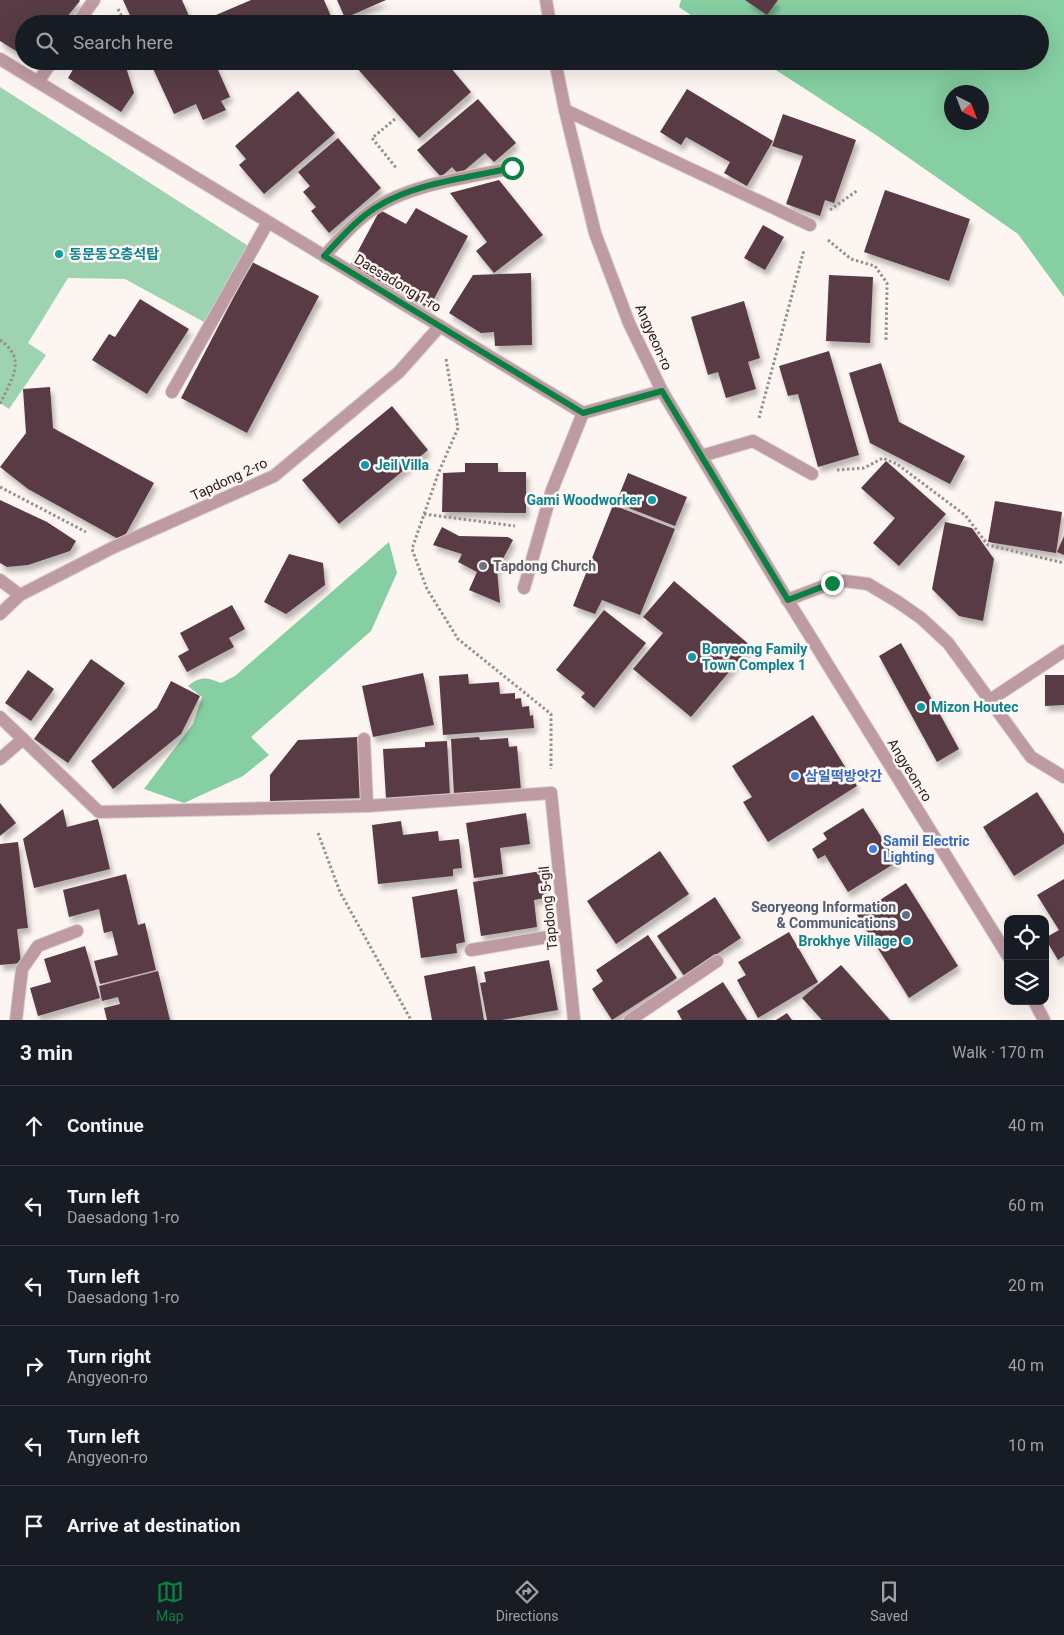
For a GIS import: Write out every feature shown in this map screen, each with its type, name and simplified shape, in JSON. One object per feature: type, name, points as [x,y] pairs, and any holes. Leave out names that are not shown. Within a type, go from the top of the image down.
[{"type":"street","points":[[83,15],[94,0]]},
{"type":"street","points":[[546,0],[548,15]]},
{"type":"street","name":"Daesadong 1-ro","points":[[0,59],[15,68]]},
{"type":"street","name":"Daesadong 1-ro","points":[[18,70],[583,413]]},
{"type":"street","points":[[38,82],[46,70]]},
{"type":"street","name":"Angyeon-ro","points":[[557,70],[595,233],[629,323],[662,391],[788,600],[1004,950]]},
{"type":"street","points":[[565,110],[810,225]]},
{"type":"street","points":[[324,256],[347,230],[376,208],[414,191],[512,168]]},
{"type":"street","points":[[172,392],[268,222]]},
{"type":"street","name":"Tapdong 2-ro","points":[[0,614],[20,595],[114,547],[274,476],[399,372],[440,326]]},
{"type":"street","points":[[524,588],[552,490],[583,413],[662,391]]},
{"type":"street","points":[[701,456],[753,441],[812,474]]},
{"type":"street","points":[[0,580],[20,595]]},
{"type":"street","points":[[788,600],[832,583],[851,581],[868,584],[898,602],[939,633],[1031,757],[1064,777]]},
{"type":"street","points":[[990,700],[1064,651]]},
{"type":"street","points":[[0,717],[99,812],[367,806],[551,793]]},
{"type":"street","points":[[0,759],[23,739]]},
{"type":"street","points":[[364,739],[367,806]]},
{"type":"street","name":"Tapdong 5-gil","points":[[551,793],[574,1020]]},
{"type":"street","points":[[16,1020],[22,969],[38,946],[77,931]]},
{"type":"street","points":[[471,950],[565,934]]},
{"type":"street","points":[[630,1020],[717,961]]},
{"type":"street","points":[[1036,1005],[1044,1020]]},
{"type":"path","points":[[114,0],[122,15]]},
{"type":"path","points":[[395,119],[372,138],[414,191]]},
{"type":"path","points":[[753,441],[810,225],[858,190]]},
{"type":"path","points":[[810,225],[851,259],[875,266],[887,283],[886,342]]},
{"type":"path","points":[[440,326],[458,428],[438,474],[412,549],[427,589],[458,639],[551,714],[551,793]]},
{"type":"path","points":[[0,340],[12,350],[16,365],[0,404]]},
{"type":"path","points":[[812,474],[854,467],[864,468],[883,458],[897,464],[965,514],[988,545],[1064,563]]},
{"type":"path","points":[[0,488],[114,547]]},
{"type":"path","points":[[424,514],[540,530]]},
{"type":"path","points":[[308,806],[340,892],[411,1020]]},
{"type":"green space","points":[[681,0],[1064,0],[1064,297],[1018,234],[876,135],[776,70],[1049,70],[1049,15],[691,15],[679,7]]},
{"type":"green space","points":[[0,87],[250,247],[204,322],[125,279],[68,278],[28,343],[46,355],[9,409],[0,403]]},
{"type":"green space","points":[[389,542],[397,573],[371,631],[251,737],[269,755],[243,776],[184,803],[144,789],[193,724],[202,697],[188,686],[196,680],[204,678],[221,683],[235,676]]},
{"type":"building","points":[[0,0],[80,1],[68,15],[15,15],[15,50],[0,41]]},
{"type":"building","points":[[123,0],[182,0],[189,15],[130,15]]},
{"type":"building","points":[[251,0],[324,0],[330,15],[216,15]]},
{"type":"building","points":[[337,0],[386,0],[352,15],[344,15]]},
{"type":"building","points":[[745,0],[778,0],[767,15]]},
{"type":"building","points":[[73,70],[127,70],[134,93],[121,112],[68,78]]},
{"type":"building","points":[[154,70],[218,70],[230,97],[221,101],[226,110],[203,120],[196,104],[174,114]]},
{"type":"building","points":[[359,70],[453,70],[471,92],[419,138]]},
{"type":"building","points":[[687,89],[773,141],[747,186],[724,173],[730,162],[686,137],[681,145],[660,132]]},
{"type":"building","points":[[298,91],[335,133],[264,194],[239,165],[246,159],[235,146]]},
{"type":"building","points":[[478,99],[516,143],[494,162],[485,153],[459,175],[452,167],[441,177],[417,150]]},
{"type":"building","points":[[783,114],[856,140],[834,203],[825,200],[820,216],[786,204],[803,156],[772,146]]},
{"type":"building","points":[[338,138],[381,188],[329,233],[311,211],[316,207],[303,192],[310,186],[298,172]]},
{"type":"building","points":[[499,180],[543,235],[494,273],[476,251],[487,242],[450,193]]},
{"type":"building","points":[[885,190],[970,219],[949,281],[864,252]]},
{"type":"building","points":[[416,208],[468,236],[429,308],[350,266],[380,210],[406,224]]},
{"type":"building","points":[[763,225],[784,237],[765,270],[744,258]]},
{"type":"building","points":[[252,262],[319,296],[247,433],[181,398]]},
{"type":"building","points":[[531,273],[532,345],[495,346],[494,332],[481,333],[449,313],[473,275]]},
{"type":"building","points":[[829,275],[873,277],[870,343],[826,341]]},
{"type":"building","points":[[140,299],[189,329],[147,394],[92,360],[109,334],[115,337]]},
{"type":"building","points":[[744,301],[760,358],[748,362],[756,389],[726,398],[718,372],[708,375],[691,317]]},
{"type":"building","points":[[829,351],[859,455],[818,467],[798,394],[788,396],[779,366]]},
{"type":"building","points":[[881,363],[899,422],[965,456],[950,484],[870,443],[849,373]]},
{"type":"building","points":[[50,387],[53,428],[154,483],[122,541],[28,489],[0,467],[26,433],[23,389]]},
{"type":"building","name":"Jeil Villa","points":[[392,406],[428,450],[339,524],[302,480]]},
{"type":"building","points":[[886,461],[946,514],[899,566],[873,543],[895,518],[861,488]]},
{"type":"building","points":[[465,463],[498,463],[498,472],[526,472],[526,513],[442,512],[443,473],[465,472]]},
{"type":"building","name":"Gami Woodworker","points":[[628,473],[687,497],[675,526],[616,503]]},
{"type":"building","points":[[0,500],[47,522],[76,541],[70,551],[28,565],[7,567],[0,563]]},
{"type":"building","points":[[995,501],[1062,512],[1056,553],[988,542]]},
{"type":"building","points":[[613,505],[675,529],[640,615],[602,600],[595,614],[573,606]]},
{"type":"building","points":[[945,522],[972,528],[994,559],[983,621],[959,616],[932,589]]},
{"type":"building","name":"Tapdong Church","points":[[442,527],[459,536],[508,537],[513,540],[497,570],[500,603],[469,590],[477,572],[458,562],[462,554],[433,545]]},
{"type":"building","points":[[1064,536],[1064,555],[1057,552]]},
{"type":"building","points":[[289,554],[323,563],[325,585],[286,614],[264,602]]},
{"type":"building","name":"Boryeong Family Town Complex 1","points":[[674,581],[751,646],[691,717],[633,669],[663,633],[643,617]]},
{"type":"building","points":[[232,605],[245,629],[229,638],[234,647],[187,672],[178,656],[189,650],[180,633]]},
{"type":"building","points":[[604,610],[646,643],[594,708],[581,697],[585,693],[556,670]]},
{"type":"building","name":"Mizon Houtec","points":[[901,643],[959,749],[937,762],[879,656]]},
{"type":"building","points":[[91,659],[125,683],[68,763],[34,739]]},
{"type":"building","points":[[28,670],[54,689],[31,721],[5,703]]},
{"type":"building","points":[[423,673],[434,725],[373,737],[362,686]]},
{"type":"building","points":[[468,674],[469,684],[499,682],[500,694],[515,693],[515,699],[521,698],[522,707],[529,706],[530,716],[533,715],[534,728],[443,735],[439,676]]},
{"type":"building","points":[[1045,675],[1064,675],[1064,705],[1045,706]]},
{"type":"building","points":[[171,681],[200,696],[181,734],[113,789],[91,761],[157,708]]},
{"type":"building","name":"삼일떡방앗간","points":[[813,715],[857,786],[768,842],[743,802],[752,797],[732,766]]},
{"type":"building","points":[[358,737],[361,798],[270,801],[270,775],[298,740]]},
{"type":"building","points":[[479,737],[480,740],[508,738],[509,747],[517,746],[521,790],[454,795],[451,739]]},
{"type":"building","points":[[447,741],[450,795],[386,799],[383,749],[425,747],[425,742]]},
{"type":"building","points":[[1037,792],[1064,834],[1064,844],[1014,876],[983,827]]},
{"type":"building","points":[[0,803],[16,823],[0,836]]},
{"type":"building","points":[[863,808],[897,862],[848,892],[825,855],[818,859],[812,849],[827,839],[823,833]]},
{"type":"building","points":[[63,809],[67,827],[98,819],[110,869],[34,888],[23,839]]},
{"type":"building","points":[[526,813],[530,844],[500,848],[503,874],[474,878],[466,823]]},
{"type":"building","points":[[401,821],[403,835],[438,831],[439,841],[459,839],[462,868],[453,869],[453,876],[378,884],[372,825]]},
{"type":"building","points":[[18,842],[28,928],[17,929],[21,963],[0,965],[0,844]]},
{"type":"building","points":[[660,851],[689,894],[616,944],[587,901]]},
{"type":"building","points":[[541,871],[544,898],[534,900],[537,927],[481,936],[473,882]]},
{"type":"building","points":[[126,874],[138,925],[145,923],[156,970],[100,984],[94,961],[118,955],[112,931],[104,933],[99,909],[69,917],[63,890]]},
{"type":"building","points":[[1064,879],[1064,956],[1058,960],[1049,945],[1049,936],[1059,930],[1037,895]]},
{"type":"building","name":"Brokhye Village","points":[[906,883],[958,966],[909,998],[857,915]]},
{"type":"building","points":[[457,889],[465,942],[456,944],[457,953],[421,958],[412,897]]},
{"type":"building","points":[[715,897],[741,938],[684,976],[657,936]]},
{"type":"building","points":[[789,932],[818,982],[758,1018],[737,980],[746,975],[738,962]]},
{"type":"building","points":[[648,935],[677,978],[612,1020],[592,989],[603,981],[596,970]]},
{"type":"building","points":[[85,946],[100,998],[38,1016],[30,988],[51,982],[44,959]]},
{"type":"building","points":[[549,960],[558,1010],[502,1020],[487,1020],[480,983],[486,982],[484,972]]},
{"type":"building","points":[[841,965],[890,1020],[822,1020],[802,998]]},
{"type":"building","points":[[475,966],[484,1020],[432,1020],[424,976]]},
{"type":"building","points":[[158,971],[170,1020],[107,1020],[104,1008],[120,1004],[118,997],[102,1001],[99,986]]},
{"type":"building","points":[[723,982],[747,1020],[682,1020],[677,1011]]},
{"type":"building","points":[[787,1013],[792,1020],[776,1020]]},
{"type":"place","name":"동문동오층석탑","points":[[59,254]]},
{"type":"place","name":"Jeil Villa","points":[[365,465]]},
{"type":"place","name":"Gami Woodworker","points":[[652,500]]},
{"type":"place","name":"Tapdong Church","points":[[483,566]]},
{"type":"place","name":"Boryeong Family Town Complex 1","points":[[692,657]]},
{"type":"place","name":"Mizon Houtec","points":[[921,707]]},
{"type":"place","name":"삼일떡방앗간","points":[[795,776]]},
{"type":"place","name":"Samil Electric Lighting","points":[[873,849]]},
{"type":"place","name":"Seoryeong Information & Communications","points":[[906,915]]},
{"type":"place","name":"Brokhye Village","points":[[907,941]]},
{"type":"route","points":[[512,168],[439,184],[407,193],[384,203],[357,222],[324,256],[583,413],[662,391],[788,600],[832,583]]}]
